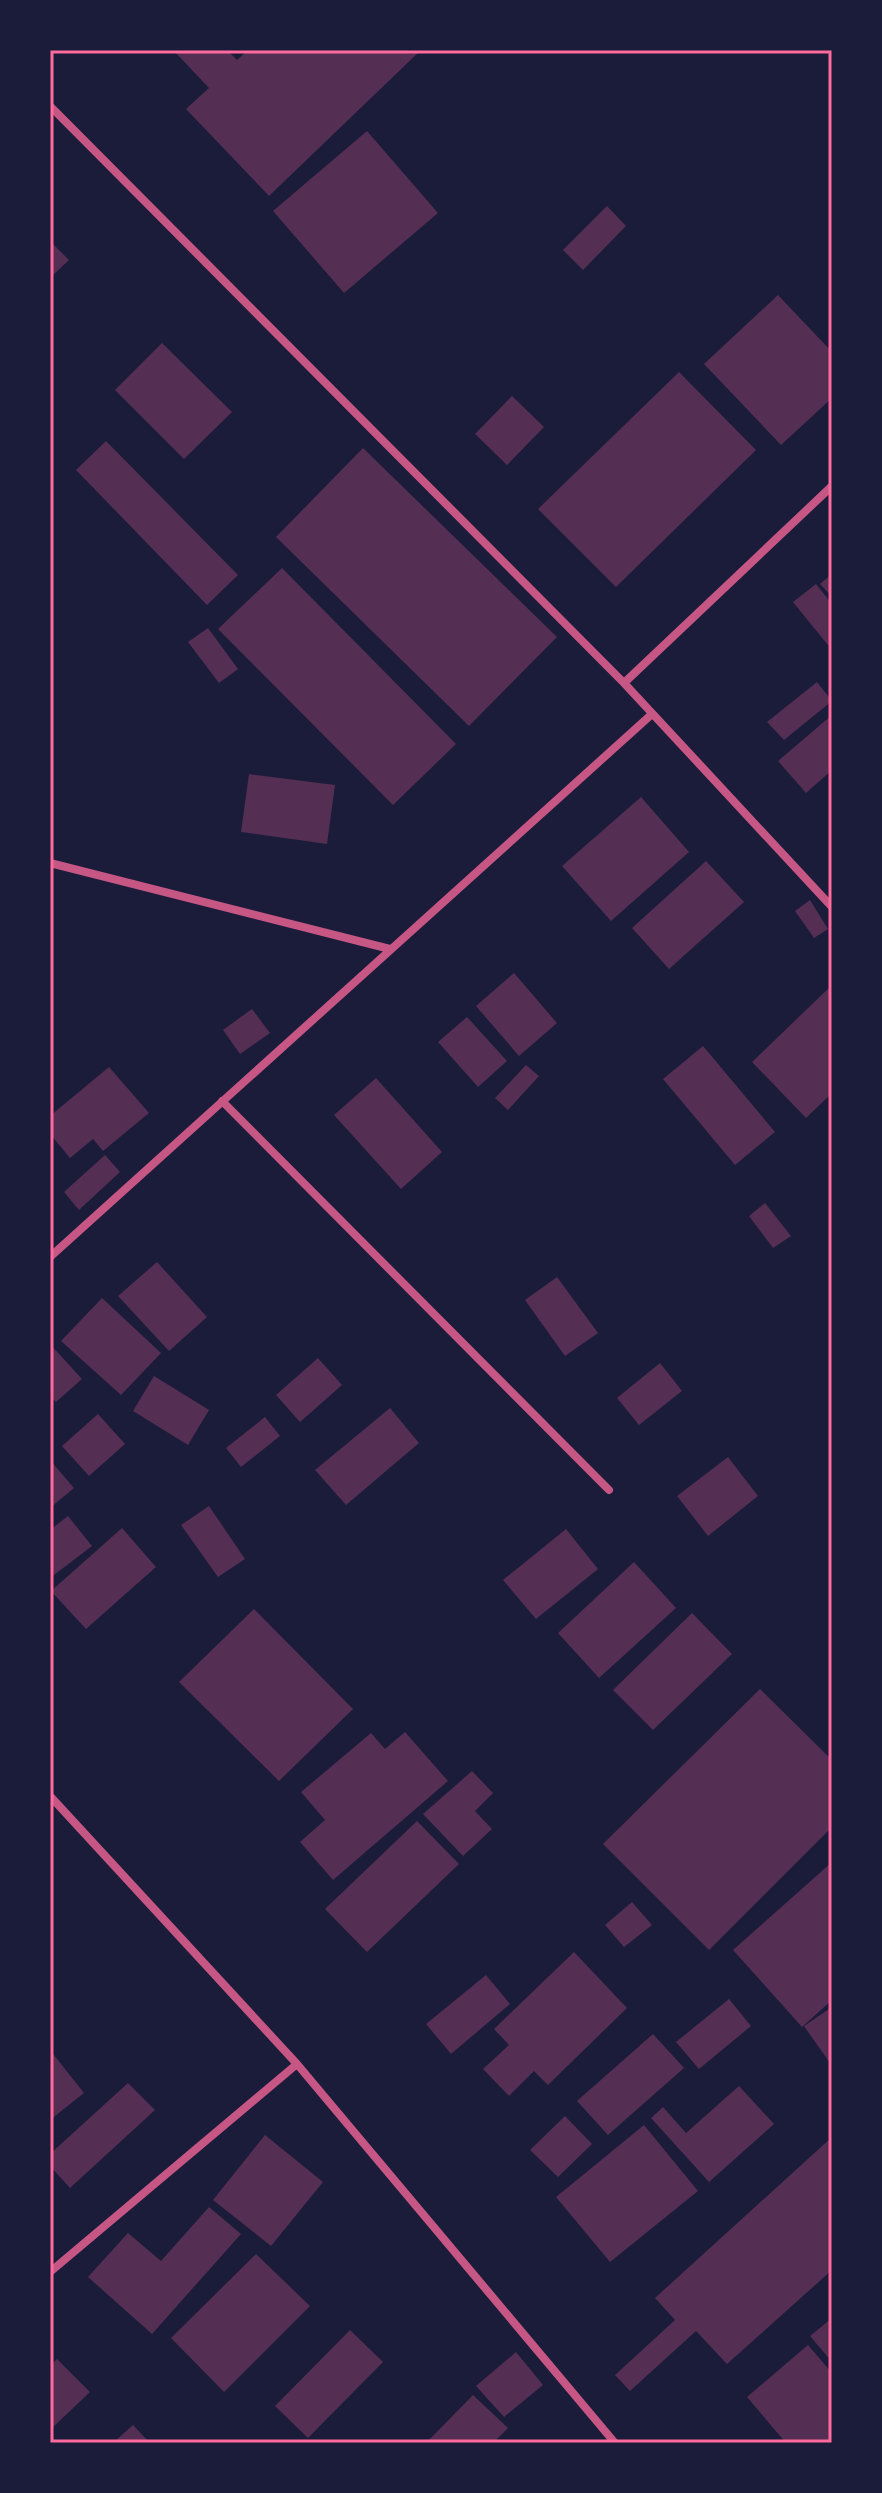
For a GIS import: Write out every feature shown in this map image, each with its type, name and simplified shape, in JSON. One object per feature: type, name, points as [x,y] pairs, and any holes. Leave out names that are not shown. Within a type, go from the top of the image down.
[{"type":"street","points":[[50,106],[624,683],[832,907]]},
{"type":"street","points":[[624,683],[832,486]]},
{"type":"street","points":[[50,1257],[652,714]]},
{"type":"street","points":[[50,863],[390,949]]},
{"type":"street","points":[[222,1101],[609,1490]]},
{"type":"street","points":[[50,1796],[297,2064],[615,2443]]},
{"type":"street","points":[[50,2272],[297,2064]]},
{"type":"building","points":[[173,50],[227,50],[237,60],[248,50],[421,50],[269,196],[186,109],[209,88]]},
{"type":"building","points":[[367,131],[438,213],[344,293],[273,211]]},
{"type":"building","points":[[607,206],[626,226],[583,270],[563,250]]},
{"type":"building","points":[[50,241],[69,260],[50,278]]},
{"type":"building","points":[[778,295],[832,352],[832,398],[781,445],[704,364]]},
{"type":"building","points":[[162,343],[232,412],[184,459],[115,390]]},
{"type":"building","points":[[679,372],[756,450],[616,587],[538,509]]},
{"type":"building","points":[[512,396],[544,427],[507,465],[475,434]]},
{"type":"building","points":[[106,441],[238,575],[207,605],[76,470]]},
{"type":"building","points":[[363,448],[557,637],[469,726],[276,537]]},
{"type":"building","points":[[282,568],[456,744],[393,805],[218,629]]},
{"type":"building","points":[[832,574],[832,597],[820,584]]},
{"type":"building","points":[[816,584],[832,604],[832,650],[793,602]]},
{"type":"building","points":[[208,628],[238,669],[219,683],[188,642]]},
{"type":"building","points":[[817,682],[832,701],[784,740],[767,722]]},
{"type":"building","points":[[832,715],[832,770],[806,793],[778,761]]},
{"type":"building","points":[[249,774],[335,785],[327,844],[241,832]]},
{"type":"building","points":[[641,797],[689,852],[611,921],[562,866]]},
{"type":"building","points":[[706,861],[744,902],[669,969],[632,928]]},
{"type":"building","points":[[810,900],[828,929],[814,938],[795,911]]},
{"type":"building","points":[[514,973],[557,1023],[519,1056],[476,1006]]},
{"type":"building","points":[[832,985],[832,1093],[806,1118],[752,1062]]},
{"type":"building","points":[[252,1009],[270,1033],[240,1054],[223,1030]]},
{"type":"building","points":[[467,1017],[507,1061],[478,1087],[438,1042]]},
{"type":"building","points":[[703,1046],[775,1132],[735,1165],[663,1079]]},
{"type":"building","points":[[526,1065],[539,1076],[508,1110],[495,1098]]},
{"type":"building","points":[[109,1067],[149,1113],[103,1151],[93,1139],[70,1158],[50,1134],[50,1116]]},
{"type":"building","points":[[376,1078],[442,1152],[401,1189],[334,1115]]},
{"type":"building","points":[[105,1155],[120,1172],[79,1210],[64,1192]]},
{"type":"building","points":[[765,1203],[791,1236],[773,1248],[749,1216]]},
{"type":"building","points":[[157,1262],[207,1317],[169,1351],[118,1296]]},
{"type":"building","points":[[557,1277],[598,1333],[565,1356],[525,1300]]},
{"type":"building","points":[[102,1298],[161,1353],[121,1395],[61,1341]]},
{"type":"building","points":[[50,1344],[82,1379],[56,1402],[50,1396]]},
{"type":"building","points":[[318,1358],[342,1385],[300,1422],[276,1395]]},
{"type":"building","points":[[660,1363],[682,1391],[639,1425],[617,1398]]},
{"type":"building","points":[[154,1376],[209,1410],[188,1445],[133,1411]]},
{"type":"building","points":[[390,1408],[419,1443],[346,1505],[315,1470]]},
{"type":"building","points":[[98,1414],[125,1444],[89,1476],[62,1446]]},
{"type":"building","points":[[265,1417],[280,1436],[241,1467],[226,1448]]},
{"type":"building","points":[[728,1457],[758,1496],[708,1536],[677,1496]]},
{"type":"building","points":[[50,1460],[74,1488],[50,1508]]},
{"type":"building","points":[[209,1506],[245,1559],[218,1577],[181,1525]]},
{"type":"building","points":[[68,1516],[92,1546],[50,1578],[50,1530]]},
{"type":"building","points":[[122,1528],[156,1567],[86,1629],[51,1591]]},
{"type":"building","points":[[566,1529],[598,1569],[536,1619],[503,1580]]},
{"type":"building","points":[[634,1562],[676,1608],[599,1678],[558,1633]]},
{"type":"building","points":[[254,1609],[353,1709],[279,1781],[179,1682]]},
{"type":"building","points":[[692,1613],[732,1654],[653,1730],[613,1690]]},
{"type":"building","points":[[760,1689],[832,1760],[832,1827],[709,1950],[603,1844]]},
{"type":"building","points":[[405,1732],[448,1781],[333,1880],[300,1842],[325,1820],[301,1792],[371,1733],[385,1749]]},
{"type":"building","points":[[472,1771],[493,1793],[475,1811],[492,1829],[463,1856],[423,1814]]},
{"type":"building","points":[[417,1821],[459,1864],[367,1952],[325,1909]]},
{"type":"building","points":[[832,1862],[832,2000],[802,2027],[733,1950]]},
{"type":"building","points":[[632,1902],[652,1925],[624,1947],[605,1925]]},
{"type":"building","points":[[574,1952],[627,2008],[548,2085],[534,2071],[509,2096],[483,2069],[509,2045],[494,2029]]},
{"type":"building","points":[[486,1975],[510,2004],[451,2054],[426,2024]]},
{"type":"building","points":[[729,1999],[751,2026],[699,2069],[676,2042]]},
{"type":"building","points":[[832,2007],[832,2066],[804,2026]]},
{"type":"building","points":[[653,2034],[684,2068],[608,2135],[577,2101]]},
{"type":"building","points":[[50,2050],[84,2093],[50,2120]]},
{"type":"building","points":[[128,2083],[155,2110],[70,2188],[50,2166],[50,2154]]},
{"type":"building","points":[[739,2086],[774,2124],[709,2182],[651,2118],[663,2107],[686,2133]]},
{"type":"building","points":[[565,2116],[592,2144],[558,2177],[530,2150]]},
{"type":"building","points":[[644,2125],[698,2191],[610,2262],[556,2197]]},
{"type":"building","points":[[265,2135],[323,2182],[271,2246],[213,2200]]},
{"type":"building","points":[[832,2137],[832,2270],[727,2364],[696,2331],[630,2391],[615,2375],[675,2320],[655,2298]]},
{"type":"building","points":[[209,2207],[241,2234],[152,2334],[88,2277],[128,2233],[161,2261]]},
{"type":"building","points":[[256,2254],[310,2306],[224,2392],[171,2338]]},
{"type":"building","points":[[832,2318],[832,2362],[810,2336]]},
{"type":"building","points":[[350,2330],[383,2362],[308,2438],[275,2406]]},
{"type":"building","points":[[808,2345],[832,2373],[832,2443],[786,2443],[747,2397]]},
{"type":"building","points":[[516,2352],[543,2385],[504,2417],[476,2386]]},
{"type":"building","points":[[57,2359],[90,2392],[50,2430],[50,2366]]},
{"type":"building","points":[[473,2395],[508,2428],[493,2443],[426,2443]]},
{"type":"building","points":[[133,2425],[150,2443],[113,2443]]}]
